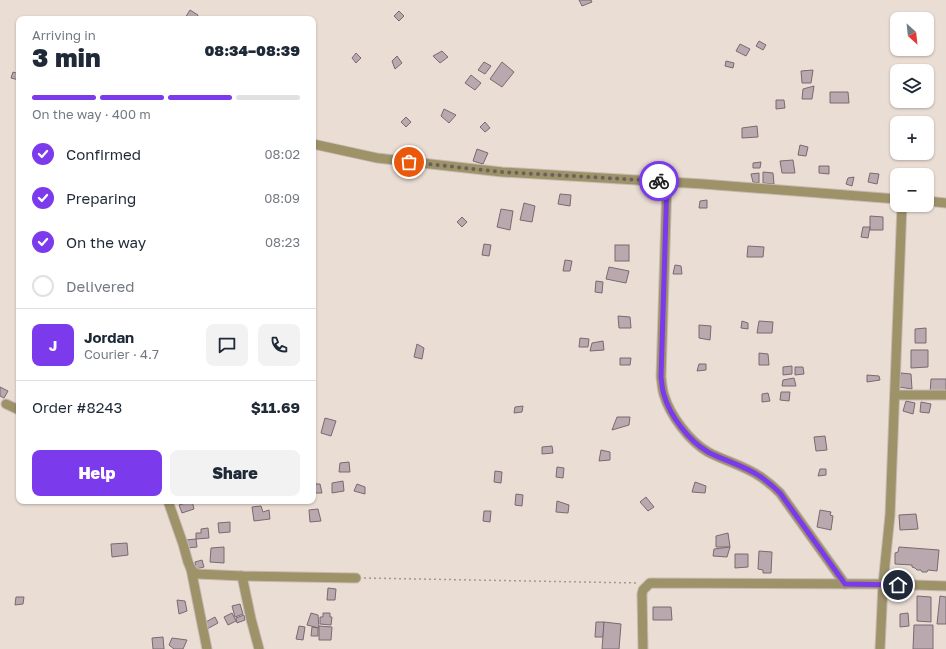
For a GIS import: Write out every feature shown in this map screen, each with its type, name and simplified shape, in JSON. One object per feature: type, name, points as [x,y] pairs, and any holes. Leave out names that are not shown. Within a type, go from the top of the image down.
[{"type":"street","points":[[316,145],[378,158],[502,172],[890,198]]},
{"type":"street","points":[[667,182],[661,377],[663,393],[667,404],[675,419],[698,445],[707,451],[761,477],[780,493],[845,584]]},
{"type":"street","points":[[934,202],[946,203]]},
{"type":"street","points":[[880,649],[883,584],[890,515],[902,212]]},
{"type":"street","points":[[895,395],[946,395]]},
{"type":"street","points":[[6,404],[16,409]]},
{"type":"street","points":[[169,504],[191,569],[207,649]]},
{"type":"street","points":[[191,569],[198,574],[356,578]]},
{"type":"street","points":[[242,576],[259,649]]},
{"type":"street","points":[[643,649],[642,594],[650,583],[883,584],[946,586]]},
{"type":"path","points":[[356,578],[650,583]]},
{"type":"building","points":[[579,0],[591,0],[592,2],[582,6]]},
{"type":"building","points":[[190,10],[198,15],[198,16],[186,16]]},
{"type":"building","points":[[399,11],[404,16],[399,21],[394,16]]},
{"type":"building","points":[[759,41],[766,45],[763,50],[756,46]]},
{"type":"building","points":[[740,44],[750,49],[746,56],[736,51]]},
{"type":"building","points":[[442,51],[448,57],[440,63],[433,56]]},
{"type":"building","points":[[356,53],[361,58],[356,63],[352,58]]},
{"type":"building","points":[[397,56],[402,63],[395,69],[392,61]]},
{"type":"building","points":[[726,61],[734,63],[733,68],[725,66]]},
{"type":"building","points":[[484,62],[491,66],[485,74],[478,70]]},
{"type":"building","points":[[502,62],[514,72],[502,87],[490,79]]},
{"type":"building","points":[[813,70],[811,83],[802,83],[801,71]]},
{"type":"building","points":[[13,72],[16,73],[16,79],[11,78]]},
{"type":"building","points":[[471,75],[481,83],[475,90],[465,83]]},
{"type":"building","points":[[814,86],[812,99],[802,99],[803,89]]},
{"type":"building","points":[[830,92],[848,92],[849,103],[830,103]]},
{"type":"building","points":[[776,100],[784,100],[785,108],[776,109]]},
{"type":"building","points":[[444,109],[456,115],[449,123],[441,116]]},
{"type":"building","points":[[406,117],[411,122],[406,127],[401,122]]},
{"type":"building","points":[[485,122],[490,128],[485,132],[480,127]]},
{"type":"building","points":[[757,126],[758,137],[742,138],[742,128]]},
{"type":"building","points":[[800,145],[808,147],[806,156],[798,155]]},
{"type":"building","points":[[477,149],[488,153],[483,164],[473,161]]},
{"type":"building","points":[[793,160],[795,173],[782,173],[780,161]]},
{"type":"building","points":[[761,162],[760,168],[753,168],[753,163]]},
{"type":"building","points":[[819,166],[829,166],[829,174],[819,173]]},
{"type":"building","points":[[763,172],[773,173],[774,184],[763,183]]},
{"type":"building","points":[[759,173],[759,183],[753,182],[751,174]]},
{"type":"building","points":[[870,173],[879,174],[877,184],[868,182]]},
{"type":"building","points":[[854,177],[852,186],[846,184],[848,178]]},
{"type":"building","points":[[560,194],[571,195],[570,206],[558,204]]},
{"type":"building","points":[[707,200],[707,208],[699,208],[700,201]]},
{"type":"building","points":[[524,203],[535,206],[532,222],[520,220]]},
{"type":"building","points":[[501,209],[513,211],[510,230],[497,227]]},
{"type":"building","points":[[870,216],[883,217],[883,230],[870,230]]},
{"type":"building","points":[[462,217],[467,222],[462,227],[457,222]]},
{"type":"building","points":[[863,227],[870,227],[868,238],[861,237]]},
{"type":"building","points":[[484,244],[491,245],[489,256],[482,255]]},
{"type":"building","points":[[615,245],[629,245],[629,261],[615,261]]},
{"type":"building","points":[[748,246],[764,247],[763,257],[747,257]]},
{"type":"building","points":[[565,260],[572,261],[570,271],[563,271]]},
{"type":"building","points":[[675,265],[681,266],[682,274],[673,274]]},
{"type":"building","points":[[609,267],[629,271],[626,283],[606,279]]},
{"type":"building","points":[[596,281],[603,282],[602,293],[595,292]]},
{"type":"building","points":[[618,316],[630,317],[631,328],[619,328]]},
{"type":"building","points":[[742,321],[748,323],[748,329],[741,328]]},
{"type":"building","points":[[759,321],[773,322],[772,333],[757,333]]},
{"type":"building","points":[[699,325],[711,326],[710,340],[699,338]]},
{"type":"building","points":[[926,328],[926,343],[915,343],[915,329]]},
{"type":"building","points":[[580,338],[589,339],[588,347],[579,347]]},
{"type":"building","points":[[603,341],[604,350],[590,351],[592,343]]},
{"type":"building","points":[[417,344],[424,348],[422,359],[414,357]]},
{"type":"building","points":[[911,350],[928,350],[928,367],[911,368]]},
{"type":"building","points":[[759,353],[768,354],[769,365],[759,365]]},
{"type":"building","points":[[620,358],[631,358],[630,365],[620,365]]},
{"type":"building","points":[[699,364],[706,364],[706,370],[697,371]]},
{"type":"building","points":[[792,366],[792,374],[783,375],[783,367]]},
{"type":"building","points":[[795,367],[803,367],[804,374],[795,375]]},
{"type":"building","points":[[901,373],[911,374],[912,389],[899,387]]},
{"type":"building","points":[[867,375],[879,376],[880,380],[867,382]]},
{"type":"building","points":[[794,378],[796,386],[782,386],[783,380]]},
{"type":"building","points":[[931,379],[946,379],[946,394],[930,394]]},
{"type":"building","points":[[0,387],[8,391],[4,398],[0,396]]},
{"type":"building","points":[[781,392],[790,392],[789,401],[780,400]]},
{"type":"building","points":[[768,393],[770,401],[762,402],[762,394]]},
{"type":"building","points":[[906,401],[915,403],[913,414],[903,411]]},
{"type":"building","points":[[921,402],[931,404],[929,413],[920,412]]},
{"type":"building","points":[[523,406],[522,412],[514,413],[515,407]]},
{"type":"building","points":[[617,417],[630,417],[629,425],[612,430]]},
{"type":"building","points":[[325,418],[336,421],[331,436],[321,433]]},
{"type":"building","points":[[825,436],[827,450],[816,451],[814,437]]},
{"type":"building","points":[[552,446],[553,453],[542,454],[542,447]]},
{"type":"building","points":[[601,450],[610,452],[610,460],[599,461]]},
{"type":"building","points":[[349,462],[350,472],[339,472],[340,463]]},
{"type":"building","points":[[557,467],[564,468],[563,478],[556,477]]},
{"type":"building","points":[[820,469],[826,469],[826,475],[818,476]]},
{"type":"building","points":[[495,471],[502,472],[501,483],[494,482]]},
{"type":"building","points":[[343,481],[344,491],[332,493],[332,483]]},
{"type":"building","points":[[695,482],[706,486],[705,493],[692,492]]},
{"type":"building","points":[[316,484],[320,484],[322,493],[316,493]]},
{"type":"building","points":[[357,484],[365,487],[365,494],[354,491]]},
{"type":"building","points":[[516,494],[523,495],[522,506],[515,505]]},
{"type":"building","points":[[646,497],[654,507],[648,511],[640,502]]},
{"type":"building","points":[[557,501],[569,505],[568,513],[556,512]]},
{"type":"building","points":[[193,504],[194,509],[182,513],[179,505]]},
{"type":"building","points":[[261,506],[263,512],[269,510],[270,519],[254,521],[252,507]]},
{"type":"building","points":[[318,509],[321,521],[310,522],[309,510]]},
{"type":"building","points":[[820,510],[831,512],[830,515],[833,516],[831,530],[817,527]]},
{"type":"building","points":[[484,511],[491,511],[490,522],[483,521]]},
{"type":"building","points":[[916,514],[918,529],[900,530],[899,515]]},
{"type":"building","points":[[230,522],[230,532],[219,533],[218,523]]},
{"type":"building","points":[[208,528],[209,538],[196,539],[196,533],[201,533],[201,529]]},
{"type":"building","points":[[728,533],[730,547],[716,547],[716,536]]},
{"type":"building","points":[[196,539],[197,547],[187,548],[186,540]]},
{"type":"building","points":[[127,543],[128,555],[112,557],[111,544]]},
{"type":"building","points":[[224,547],[224,563],[210,562],[211,548]]},
{"type":"building","points":[[730,547],[727,557],[713,556],[714,549]]},
{"type":"building","points":[[899,547],[939,550],[937,571],[928,570],[927,572],[922,572],[921,570],[917,570],[912,567],[912,565],[895,564],[895,553],[898,552]]},
{"type":"building","points":[[759,551],[772,552],[771,573],[763,573],[763,570],[758,569]]},
{"type":"building","points":[[735,554],[748,554],[748,567],[735,568]]},
{"type":"building","points":[[202,560],[204,567],[196,569],[195,562]]},
{"type":"building","points":[[328,588],[336,589],[335,600],[327,600]]},
{"type":"building","points":[[917,596],[931,597],[931,622],[917,621]]},
{"type":"building","points":[[940,596],[946,597],[946,624],[937,624]]},
{"type":"building","points":[[16,597],[24,597],[23,604],[15,605]]},
{"type":"building","points":[[177,600],[185,601],[187,611],[179,614]]},
{"type":"building","points":[[240,604],[243,614],[235,617],[232,606]]},
{"type":"building","points":[[653,607],[671,607],[672,620],[653,620]]},
{"type":"building","points":[[232,613],[236,621],[228,625],[224,617]]},
{"type":"building","points":[[311,613],[318,615],[319,628],[307,625]]},
{"type":"building","points":[[323,613],[330,613],[330,617],[332,617],[331,625],[320,624],[320,617],[323,617]]},
{"type":"building","points":[[908,613],[909,626],[900,627],[900,614]]},
{"type":"building","points":[[244,615],[245,620],[237,623],[236,618]]},
{"type":"building","points":[[215,617],[218,623],[207,629],[204,623]]},
{"type":"building","points":[[596,622],[604,622],[603,637],[595,637]]},
{"type":"building","points":[[604,622],[621,624],[619,649],[602,649]]},
{"type":"building","points":[[914,625],[933,625],[933,649],[913,649]]},
{"type":"building","points":[[299,626],[305,627],[303,640],[296,639]]},
{"type":"building","points":[[319,626],[332,627],[331,640],[319,640]]},
{"type":"building","points":[[312,627],[318,628],[318,636],[311,636]]},
{"type":"building","points":[[163,637],[164,649],[153,649],[152,638]]},
{"type":"building","points":[[172,638],[187,640],[183,649],[174,649],[169,645]]},
{"type":"way so far","points":[[409,162],[502,172],[659,181]]},
{"type":"route","points":[[659,181],[667,182],[661,377],[663,393],[675,419],[698,445],[707,451],[761,477],[780,493],[845,584],[898,585]]}]
